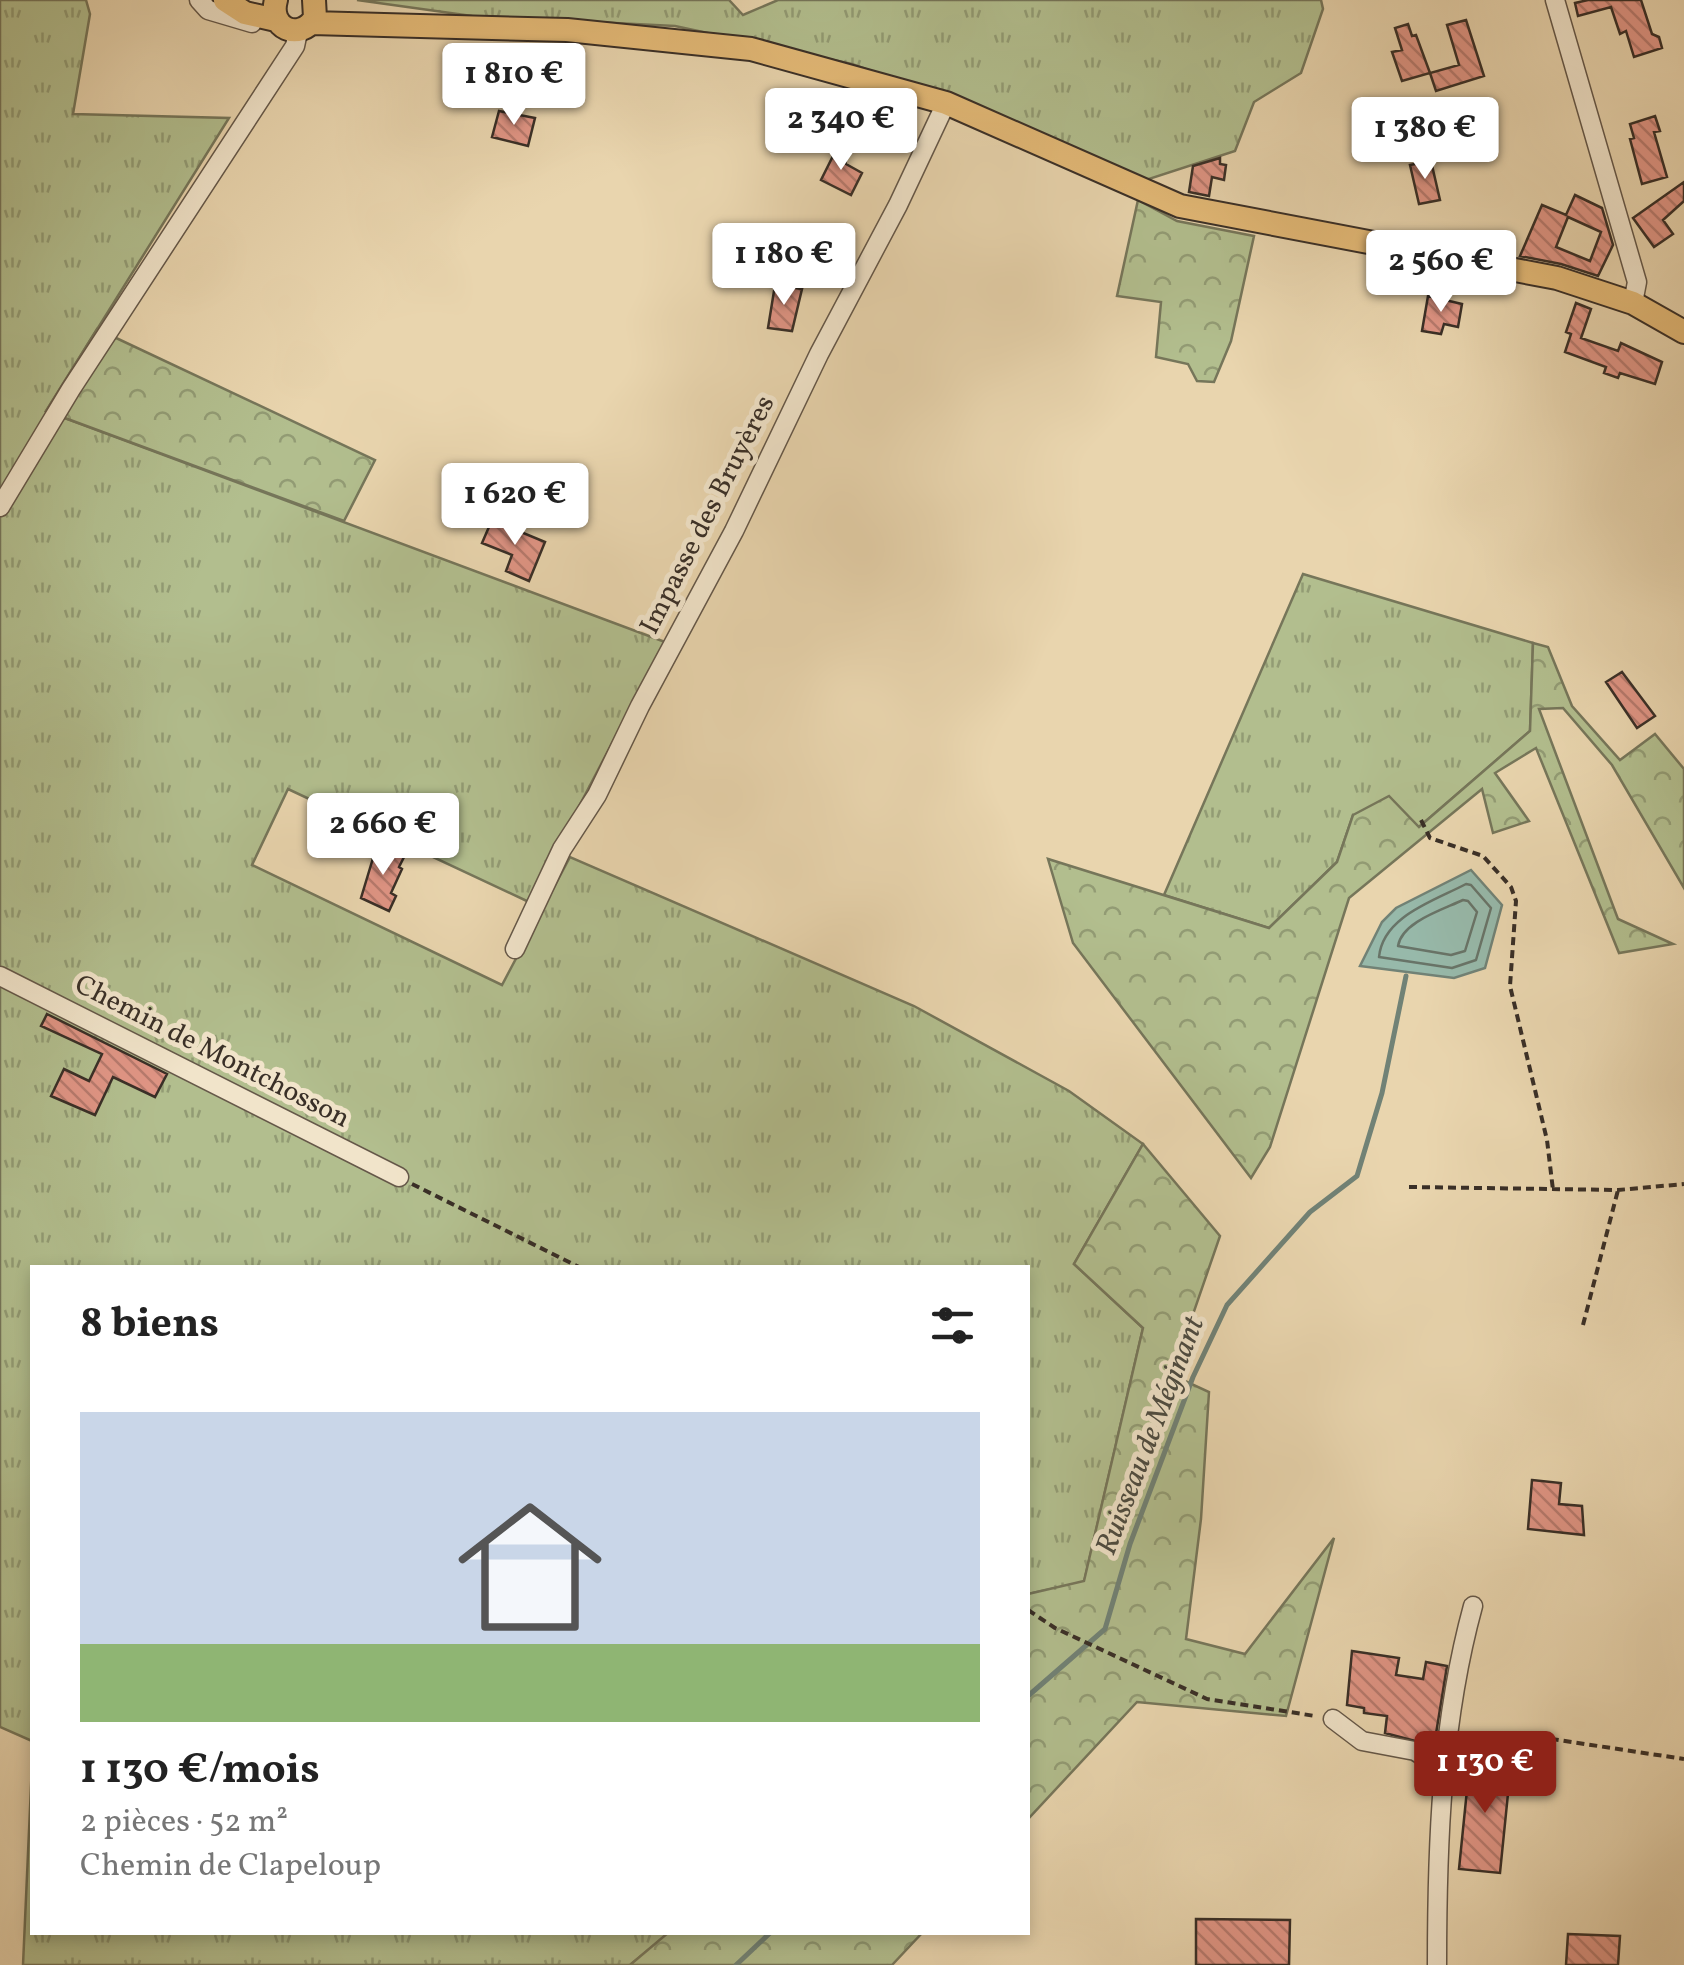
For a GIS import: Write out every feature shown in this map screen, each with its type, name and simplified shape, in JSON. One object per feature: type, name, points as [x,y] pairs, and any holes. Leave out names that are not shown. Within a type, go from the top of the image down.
[{"type":"main road","points":[[225,0],[294,14],[418,28],[568,30],[751,48],[946,103],[1180,206],[1558,278],[1633,303],[1684,332]]},
{"type":"street","points":[[198,0],[208,10],[273,30],[294,14]]},
{"type":"street","points":[[1554,0],[1637,282],[1633,303]]},
{"type":"street","points":[[0,507],[71,389],[294,46],[294,14]]},
{"type":"street","name":"Impasse des Bruyères","points":[[515,948],[562,849],[597,795],[734,531],[946,103]]},
{"type":"street","name":"Chemin de Montchosson","points":[[0,976],[399,1178]]},
{"type":"street","points":[[1438,1965],[1442,1768],[1464,1640],[1474,1606]]},
{"type":"street","points":[[1333,1718],[1362,1740],[1415,1751],[1442,1768]]},
{"type":"path","points":[[1421,820],[1430,838],[1483,856],[1511,887],[1516,901],[1510,986],[1547,1140],[1553,1190]]},
{"type":"path","points":[[399,1178],[575,1265]]},
{"type":"path","points":[[1409,1187],[1618,1190],[1684,1184]]},
{"type":"path","points":[[1583,1326],[1618,1190]]},
{"type":"path","points":[[1030,1611],[1055,1628],[1207,1699],[1333,1718]]},
{"type":"path","points":[[1525,1734],[1684,1759]]},
{"type":"green space","points":[[0,0],[86,0],[90,14],[73,114],[229,118],[46,411],[665,642],[529,902],[288,789],[252,865],[502,985],[570,857],[914,1006],[1069,1091],[1143,1144],[1074,1264],[1143,1328],[1084,1582],[1030,1594],[1030,1265],[30,1265],[30,1740],[0,1727]]},
{"type":"green space","points":[[357,0],[729,0],[743,15],[778,0],[1321,0],[1323,9],[1301,73],[1254,102],[1235,151],[1146,180],[1018,124],[852,64],[675,26],[472,16]]},
{"type":"green space","points":[[1138,200],[1177,221],[1254,236],[1231,341],[1214,382],[1197,381],[1188,364],[1156,357],[1161,302],[1117,296]]},
{"type":"green space","points":[[97,329],[375,460],[344,521],[46,411]]},
{"type":"green space","points":[[1303,574],[1533,643],[1530,731],[1419,827],[1353,815],[1337,862],[1269,928],[1164,895]]},
{"type":"green space","points":[[1533,643],[1548,647],[1572,706],[1620,760],[1655,734],[1684,769],[1684,888],[1612,765],[1563,708],[1539,709],[1618,919],[1673,944],[1619,953],[1536,748],[1495,773],[1529,821],[1493,833],[1482,789],[1349,898],[1270,1147],[1251,1178],[1073,943],[1048,859],[1269,928],[1337,862],[1353,815],[1389,796],[1419,827],[1530,731]]},
{"type":"green space","points":[[1143,1144],[1220,1236],[1172,1375],[1209,1392],[1201,1519],[1186,1639],[1245,1654],[1334,1538],[1286,1716],[1137,1702],[1030,1817],[1030,1594],[1084,1581],[1143,1328],[1074,1264]]},
{"type":"green space","points":[[30,1809],[30,1935],[667,1935],[630,1965],[23,1965]]},
{"type":"green space","points":[[665,1935],[920,1935],[892,1965],[630,1965]]},
{"type":"water","points":[[1471,870],[1502,905],[1485,968],[1454,978],[1360,966],[1382,922],[1396,908]]},
{"type":"building","points":[[1641,0],[1652,34],[1659,37],[1662,48],[1634,57],[1626,31],[1620,34],[1611,7],[1578,16],[1575,3]]},
{"type":"building","points":[[1466,20],[1484,76],[1436,91],[1430,73],[1459,65],[1447,25]]},
{"type":"building","points":[[1408,24],[1430,73],[1402,81],[1392,52],[1402,50],[1395,28]]},
{"type":"building","points":[[499,111],[535,118],[528,146],[492,137]]},
{"type":"building","points":[[1655,116],[1660,131],[1654,132],[1667,177],[1642,184],[1630,124]]},
{"type":"building","points":[[840,142],[846,164],[862,173],[851,195],[821,180]]},
{"type":"building","points":[[1220,158],[1220,164],[1226,165],[1224,180],[1212,177],[1209,196],[1189,192],[1193,166]]},
{"type":"building","points":[[1431,161],[1440,200],[1419,204],[1410,165]]},
{"type":"building","points":[[1684,182],[1684,201],[1663,220],[1673,234],[1654,247],[1633,218]]},
{"type":"building","points":[[1575,195],[1602,208],[1613,245],[1598,276],[1520,256],[1542,205],[1566,215]],"holes":[[[1568,217],[1601,232],[1590,261],[1556,247]]]},
{"type":"building","points":[[775,285],[802,289],[792,331],[768,328]]},
{"type":"building","points":[[1428,296],[1462,304],[1458,327],[1444,324],[1441,334],[1422,331]]},
{"type":"building","points":[[1576,303],[1591,309],[1581,338],[1618,351],[1621,343],[1662,362],[1655,384],[1620,373],[1618,378],[1604,373],[1606,367],[1565,352],[1571,334],[1566,332]]},
{"type":"building","points":[[492,520],[545,542],[529,581],[506,571],[512,555],[482,543]]},
{"type":"building","points":[[1622,672],[1655,716],[1637,728],[1606,682]]},
{"type":"building","points":[[377,845],[404,857],[389,911],[361,898]]},
{"type":"building","points":[[47,1014],[167,1074],[155,1097],[113,1077],[95,1115],[51,1096],[64,1069],[89,1081],[102,1054],[41,1026]]},
{"type":"building","points":[[1532,1480],[1561,1483],[1559,1504],[1582,1506],[1584,1535],[1528,1529]]},
{"type":"building","points":[[1352,1651],[1399,1658],[1396,1675],[1423,1679],[1426,1662],[1447,1666],[1434,1746],[1385,1733],[1387,1716],[1364,1713],[1364,1708],[1347,1705]]},
{"type":"building","points":[[1470,1760],[1511,1764],[1500,1873],[1459,1869]]},
{"type":"building","points":[[1196,1919],[1290,1920],[1289,1965],[1196,1965]]},
{"type":"building","points":[[1568,1934],[1620,1936],[1618,1965],[1566,1965]]},
{"type":"waterway","name":"Ruisseau de Méginant","points":[[1030,1694],[1105,1629],[1130,1544],[1193,1377],[1227,1305],[1310,1212],[1357,1176],[1382,1093],[1406,976]]},
{"type":"waterway","name":"Ruisseau de Méginant","points":[[736,1965],[768,1935]]}]
